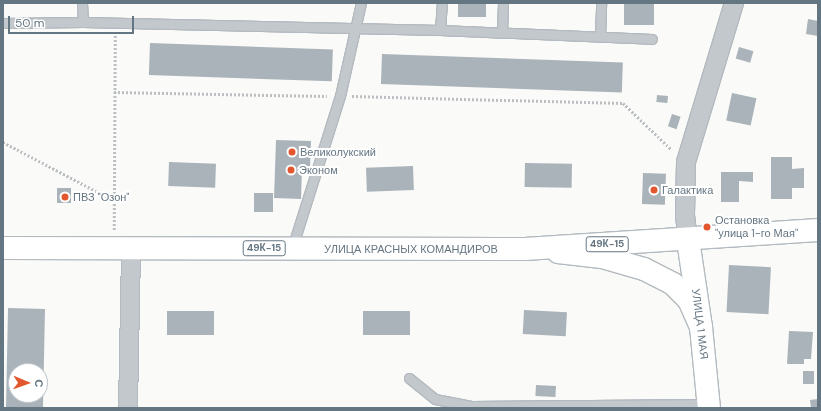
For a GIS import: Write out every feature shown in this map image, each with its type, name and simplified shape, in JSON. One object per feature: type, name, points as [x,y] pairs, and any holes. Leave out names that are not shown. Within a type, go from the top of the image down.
[{"type":"main road","name":"УЛИЦА КРАСНЫХ КОМАНДИРОВ","points":[[3,248],[525,249],[688,240],[818,230]]},
{"type":"main road","name":"УЛИЦА 1 МАЯ","points":[[688,240],[701,327],[709,406]]},
{"type":"main road","points":[[525,249],[602,257],[644,269],[673,284],[689,300],[701,327]]},
{"type":"street","points":[[688,240],[685,215],[686,162],[734,3]]},
{"type":"street","points":[[128,408],[131,248]]},
{"type":"lane","points":[[82,3],[83,22]]},
{"type":"lane","points":[[292,248],[340,96],[361,3]]},
{"type":"lane","points":[[440,30],[442,3]]},
{"type":"lane","points":[[502,32],[503,3]]},
{"type":"lane","points":[[600,37],[601,3]]},
{"type":"lane","points":[[3,23],[83,22],[440,30],[652,39]]},
{"type":"lane","points":[[409,378],[435,399],[472,406],[709,406]]},
{"type":"path","points":[[116,23],[114,92],[114,232],[131,248]]},
{"type":"path","points":[[114,92],[623,103],[686,162]]},
{"type":"path","points":[[3,142],[113,200]]},
{"type":"building","points":[[458,3],[486,3],[486,17],[458,17]]},
{"type":"building","points":[[624,3],[654,3],[654,25],[624,25]]},
{"type":"building","points":[[808,19],[818,21],[818,36],[806,34]]},
{"type":"building","points":[[150,43],[333,49],[332,81],[149,75]]},
{"type":"building","points":[[739,47],[753,51],[750,63],[736,59]]},
{"type":"building","points":[[382,54],[623,62],[622,92],[381,84]]},
{"type":"building","points":[[732,93],[756,98],[751,126],[726,120]]},
{"type":"building","points":[[657,95],[668,96],[667,103],[656,102]]},
{"type":"building","points":[[672,114],[681,117],[677,129],[668,126]]},
{"type":"building","points":[[276,140],[311,141],[310,168],[302,168],[301,199],[274,198]]},
{"type":"building","points":[[771,157],[792,157],[792,169],[804,168],[804,188],[792,188],[792,199],[771,199]]},
{"type":"building","points":[[169,162],[216,164],[215,188],[168,186]]},
{"type":"building","points":[[525,163],[572,164],[572,188],[525,187]]},
{"type":"building","points":[[413,166],[414,190],[367,192],[366,168]]},
{"type":"building","points":[[721,172],[753,172],[753,182],[739,181],[739,202],[721,202]]},
{"type":"building","points":[[643,173],[666,174],[665,205],[642,204]]},
{"type":"building","points":[[57,188],[71,188],[71,203],[57,203]]},
{"type":"building","points":[[254,193],[273,193],[273,212],[254,212]]},
{"type":"building","points":[[729,265],[771,267],[768,314],[727,312]]},
{"type":"building","points":[[8,308],[45,309],[44,363],[8,363],[8,403],[43,403],[43,408],[6,408]]},
{"type":"building","points":[[524,310],[567,312],[566,336],[523,334]]},
{"type":"building","points":[[167,311],[214,311],[214,335],[167,335]]},
{"type":"building","points":[[363,311],[410,311],[410,335],[363,335]]},
{"type":"building","points":[[789,331],[813,332],[811,359],[804,359],[804,364],[787,364]]},
{"type":"building","points":[[803,371],[814,371],[814,384],[803,384]]},
{"type":"building","points":[[536,385],[556,386],[555,397],[535,396]]},
{"type":"building","points":[[818,399],[818,408],[811,408],[810,400]]},
{"type":"place","name":"Великолукский","points":[[292,152]]},
{"type":"place","name":"Эконом","points":[[291,170]]},
{"type":"place","name":"Галактика","points":[[654,190]]},
{"type":"place","name":"ПВЗ \"Озон\"","points":[[65,197]]},
{"type":"place","name":"Остановка \"улица 1-го Мая\"","points":[[707,227]]}]
